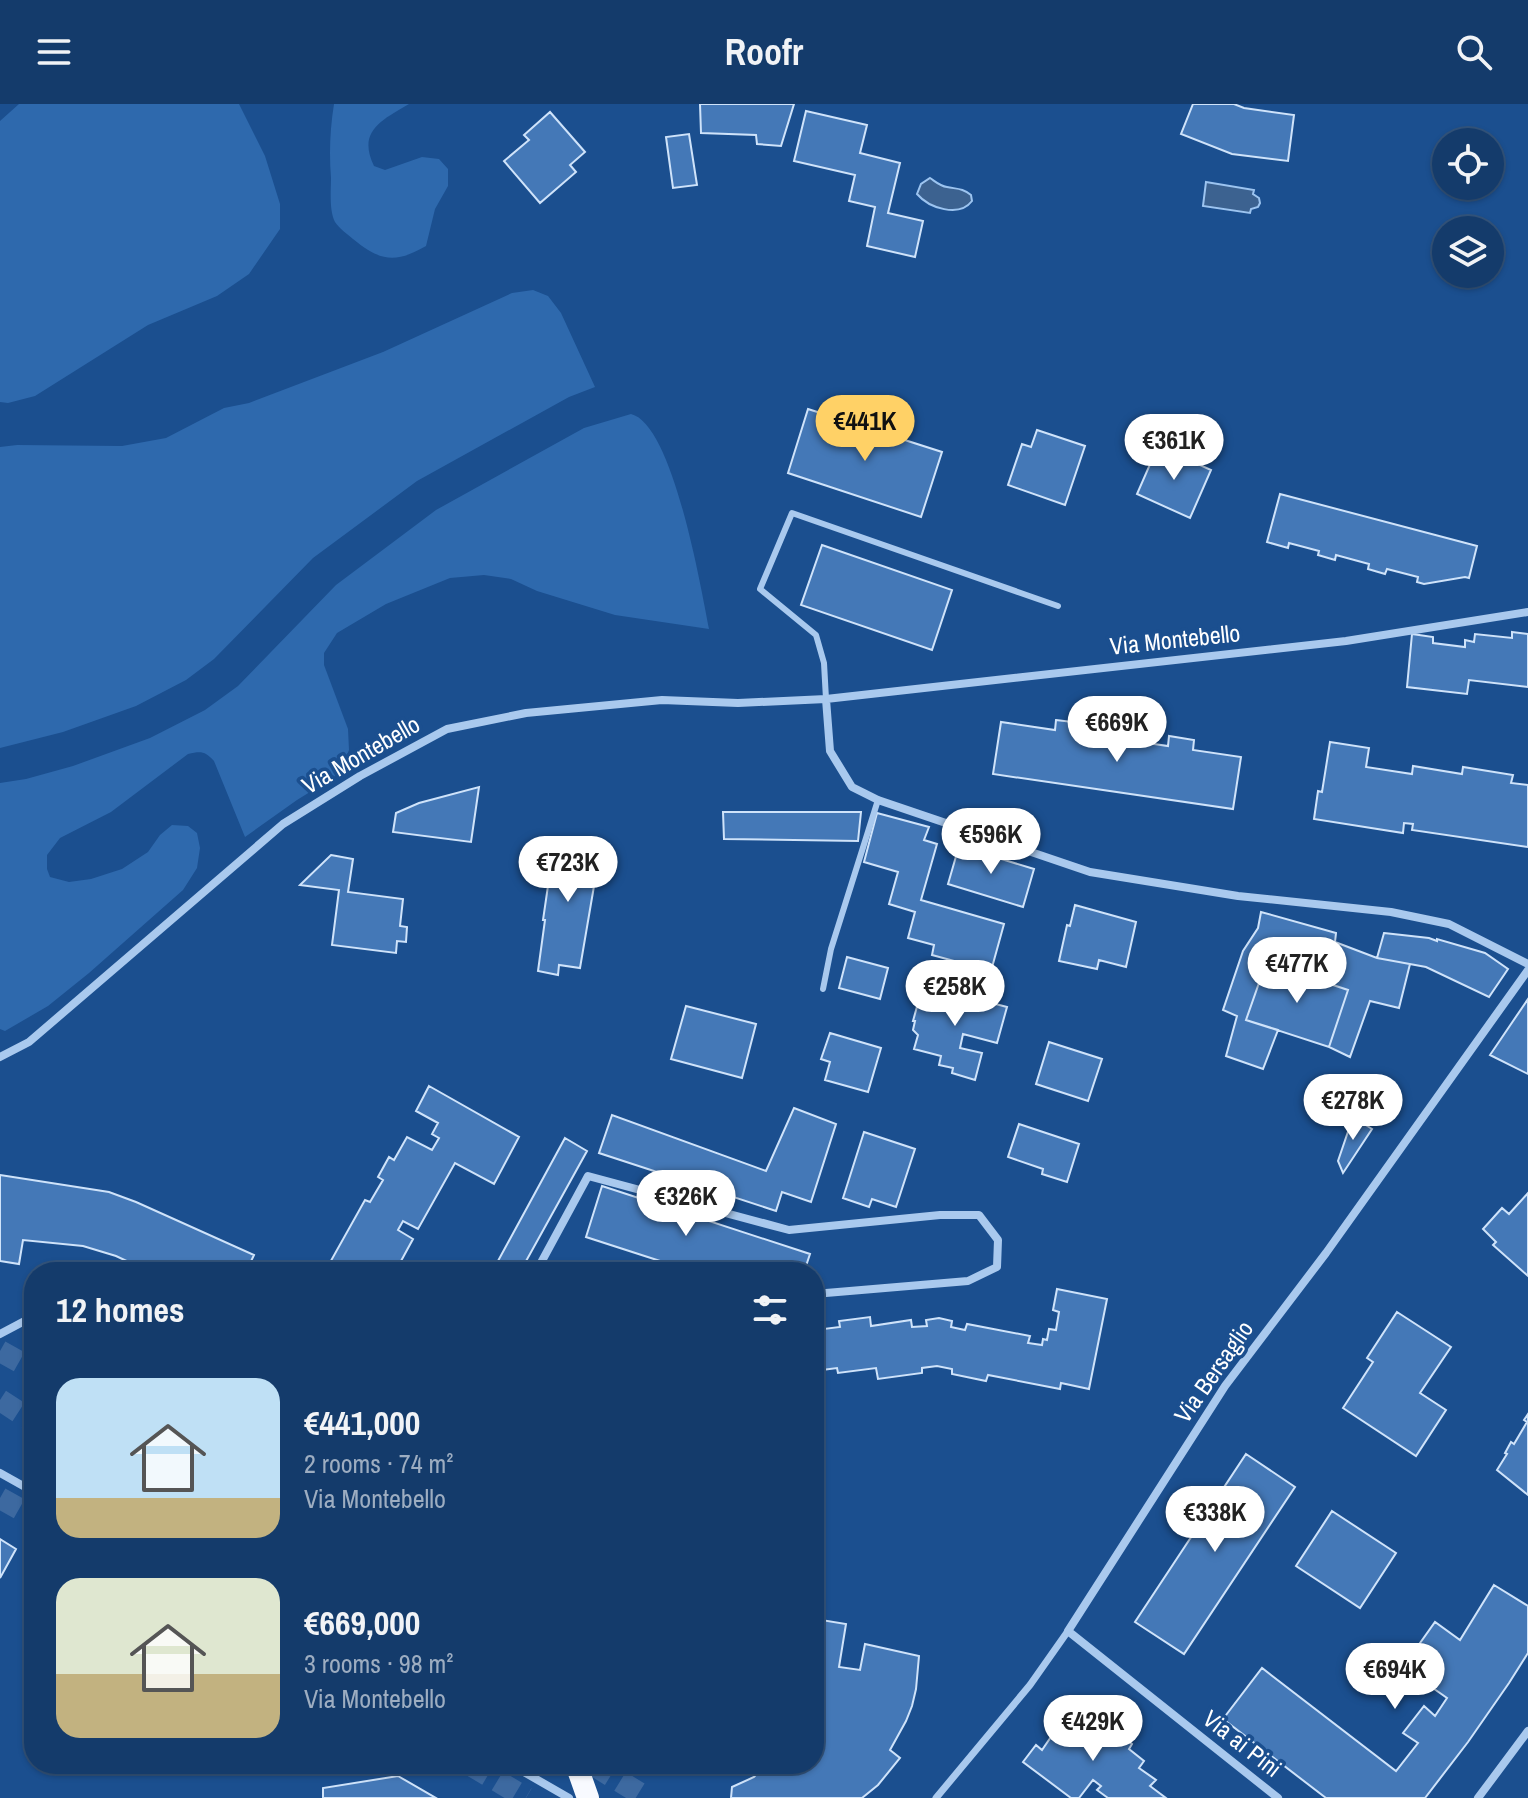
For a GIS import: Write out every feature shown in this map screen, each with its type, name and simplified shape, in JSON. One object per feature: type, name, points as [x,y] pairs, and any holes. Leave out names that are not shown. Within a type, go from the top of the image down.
[{"type":"highway","points":[[580,1774],[588,1798]]},
{"type":"street","name":"Via Montebello","points":[[0,1057],[29,1042],[283,824],[360,776],[447,729],[526,713],[662,700],[738,703],[826,699],[1346,641],[1528,612]]},
{"type":"street","points":[[826,699],[830,751],[852,787],[878,800],[1090,872],[1238,896],[1391,912],[1449,924],[1528,967]]},
{"type":"street","name":"Via Bersaglio","points":[[936,1798],[1030,1685],[1225,1386],[1326,1253],[1528,967]]},
{"type":"street","points":[[541,1262],[588,1176],[789,1230],[940,1215],[979,1215],[998,1240],[997,1267],[968,1281],[824,1293]]},
{"type":"street","points":[[0,1334],[24,1321]]},
{"type":"street","points":[[0,1473],[24,1486]]},
{"type":"street","name":"Via ai Pini","points":[[1068,1631],[1278,1798]]},
{"type":"street","points":[[1478,1798],[1528,1731]]},
{"type":"street","points":[[527,1774],[569,1798]]},
{"type":"lane","points":[[826,699],[824,663],[816,635],[760,589],[792,513],[1058,606]]},
{"type":"lane","points":[[823,989],[831,949],[878,800]]},
{"type":"shaded area","points":[[19,104],[239,104],[265,156],[280,204],[280,229],[249,274],[217,296],[148,325],[35,396],[8,403],[0,402],[0,121]]},
{"type":"shaded area","points":[[334,104],[409,104],[382,121],[370,135],[368,144],[374,166],[385,170],[422,157],[439,159],[448,169],[448,186],[435,209],[426,246],[405,256],[380,256],[335,222],[331,206],[330,159]]},
{"type":"shaded area","points":[[930,178],[942,186],[965,191],[971,195],[972,201],[960,209],[936,207],[917,194],[921,184]]},
{"type":"shaded area","points":[[1206,182],[1254,190],[1253,194],[1260,203],[1250,213],[1203,206]]},
{"type":"shaded area","points":[[533,290],[548,296],[561,313],[595,387],[569,397],[417,481],[313,558],[214,659],[186,680],[136,706],[63,732],[0,748],[0,447],[122,446],[166,438],[224,408],[249,403],[383,352],[512,293]]},
{"type":"shaded area","points":[[631,414],[646,424],[660,446],[672,476],[692,546],[709,629],[615,615],[537,591],[511,579],[484,575],[450,578],[386,604],[337,633],[324,653],[324,665],[348,729],[349,750],[339,774],[245,837],[214,761],[208,755],[196,752],[188,754],[111,812],[60,838],[47,855],[47,869],[50,877],[69,882],[122,869],[148,852],[172,825],[188,826],[197,833],[200,848],[197,868],[183,890],[48,1006],[5,1031],[0,1029],[0,783],[73,766],[150,738],[205,710],[238,686],[336,585],[436,510],[584,428]]},
{"type":"building","points":[[700,104],[794,104],[781,146],[757,144],[756,135],[701,133]]},
{"type":"building","points":[[1193,104],[1234,104],[1294,115],[1288,161],[1232,154],[1181,134]]},
{"type":"building","points":[[806,111],[867,125],[860,153],[900,163],[888,213],[923,221],[915,257],[867,246],[875,207],[849,201],[855,175],[794,161]]},
{"type":"building","points":[[550,112],[585,152],[570,165],[576,172],[540,203],[504,161],[529,140],[524,135]]},
{"type":"building","points":[[689,134],[697,185],[673,188],[666,137]]},
{"type":"building","points":[[808,409],[942,452],[921,517],[788,473]]},
{"type":"building","points":[[1037,430],[1085,446],[1065,505],[1008,485],[1022,444],[1031,447]]},
{"type":"building","points":[[1158,446],[1211,470],[1190,518],[1137,494]]},
{"type":"building","points":[[1280,494],[1477,546],[1469,578],[1424,584],[1417,582],[1418,577],[1387,569],[1385,574],[1368,569],[1369,564],[1336,555],[1335,560],[1318,555],[1319,551],[1289,543],[1288,548],[1267,542]]},
{"type":"building","points":[[822,545],[952,590],[932,650],[801,605]]},
{"type":"building","points":[[1512,632],[1528,634],[1528,687],[1469,680],[1467,694],[1407,687],[1412,634],[1433,637],[1433,643],[1465,647],[1465,640],[1474,642],[1475,634],[1512,638]]},
{"type":"building","points":[[1056,720],[1081,723],[1079,733],[1168,746],[1169,736],[1194,740],[1193,750],[1241,757],[1233,809],[993,774],[1001,722],[1055,730]]},
{"type":"building","points":[[1330,742],[1369,748],[1366,767],[1412,774],[1413,766],[1462,774],[1463,767],[1513,775],[1511,783],[1528,785],[1528,847],[1412,830],[1413,824],[1404,823],[1403,833],[1314,819]]},
{"type":"building","points":[[479,787],[471,842],[393,832],[396,813],[419,803]]},
{"type":"building","points":[[723,812],[861,812],[858,841],[724,839]]},
{"type":"building","points":[[877,813],[929,827],[924,840],[937,844],[921,900],[1004,924],[991,971],[932,955],[934,945],[908,938],[915,912],[889,904],[898,872],[864,862]]},
{"type":"building","points":[[555,838],[601,845],[580,968],[559,965],[558,975],[538,971]]},
{"type":"building","points":[[959,846],[1034,869],[1023,907],[948,884]]},
{"type":"building","points":[[331,855],[353,859],[348,892],[403,899],[400,926],[407,927],[406,942],[397,941],[396,953],[332,945],[339,890],[300,885]]},
{"type":"building","points":[[1075,905],[1136,922],[1126,967],[1099,960],[1097,969],[1059,961]]},
{"type":"building","points":[[1261,912],[1336,933],[1335,942],[1377,958],[1410,964],[1399,1008],[1370,1001],[1350,1057],[1329,1047],[1348,990],[1266,963],[1246,1020],[1278,1030],[1263,1069],[1226,1056],[1237,1016],[1223,1010],[1243,951],[1258,928]]},
{"type":"building","points":[[1384,933],[1437,939],[1485,953],[1508,969],[1489,997],[1426,967],[1377,958]]},
{"type":"building","points":[[847,957],[888,968],[880,999],[839,988]]},
{"type":"building","points":[[1266,963],[1348,990],[1329,1047],[1246,1020]]},
{"type":"building","points":[[923,985],[1007,1007],[997,1043],[963,1034],[960,1048],[982,1053],[975,1080],[952,1073],[953,1068],[939,1065],[941,1056],[914,1049],[918,1035],[913,1030],[913,1021]]},
{"type":"building","points":[[1528,999],[1528,1074],[1490,1055]]},
{"type":"building","points":[[686,1006],[756,1024],[742,1078],[671,1059]]},
{"type":"building","points":[[830,1033],[881,1048],[868,1092],[825,1080],[830,1062],[821,1059]]},
{"type":"building","points":[[1049,1042],[1102,1059],[1088,1101],[1036,1084]]},
{"type":"building","points":[[429,1086],[519,1137],[494,1184],[455,1163],[418,1229],[403,1221],[398,1230],[413,1239],[400,1262],[330,1262],[365,1200],[370,1202],[383,1180],[378,1177],[389,1157],[394,1160],[407,1137],[432,1150],[439,1138],[432,1134],[438,1123],[416,1111]]},
{"type":"building","points":[[794,1108],[836,1124],[811,1202],[782,1192],[776,1211],[599,1153],[612,1115],[766,1171]]},
{"type":"building","points":[[1353,1117],[1372,1129],[1343,1173],[1338,1161]]},
{"type":"building","points":[[1019,1124],[1079,1144],[1067,1182],[1042,1174],[1043,1169],[1008,1157]]},
{"type":"building","points":[[864,1132],[915,1149],[896,1207],[872,1199],[869,1207],[843,1198]]},
{"type":"building","points":[[565,1138],[587,1151],[526,1262],[497,1262]]},
{"type":"building","points":[[0,1175],[109,1192],[254,1255],[251,1262],[129,1262],[83,1246],[23,1240],[19,1264],[0,1261]]},
{"type":"building","points":[[602,1186],[810,1254],[807,1262],[663,1262],[586,1237]]},
{"type":"building","points":[[1528,1193],[1528,1276],[1493,1245],[1496,1242],[1483,1229],[1502,1208],[1509,1214]]},
{"type":"building","points":[[1057,1289],[1107,1299],[1089,1389],[1061,1383],[1060,1389],[988,1375],[986,1381],[952,1374],[952,1369],[937,1366],[922,1368],[922,1373],[878,1379],[876,1368],[838,1373],[837,1368],[824,1370],[824,1329],[840,1327],[839,1321],[870,1317],[871,1326],[911,1320],[912,1327],[927,1326],[926,1320],[939,1318],[952,1321],[951,1327],[965,1330],[967,1324],[1030,1336],[1028,1343],[1042,1345],[1043,1339],[1047,1340],[1049,1329],[1056,1330],[1059,1312],[1053,1310]]},
{"type":"building","points":[[1397,1312],[1451,1347],[1420,1393],[1446,1410],[1416,1456],[1343,1408],[1373,1362],[1367,1358]]},
{"type":"building","points":[[1528,1414],[1528,1495],[1497,1470],[1511,1442],[1514,1444],[1527,1422],[1524,1420]]},
{"type":"building","points":[[1246,1454],[1295,1487],[1184,1654],[1135,1622]]},
{"type":"building","points":[[1332,1511],[1396,1553],[1360,1608],[1296,1566]]},
{"type":"building","points":[[0,1539],[16,1549],[0,1578]]},
{"type":"building","points":[[1494,1585],[1528,1606],[1528,1653],[1468,1742],[1425,1798],[1326,1798],[1223,1719],[1262,1668],[1396,1771],[1418,1743],[1403,1733],[1424,1706],[1435,1716],[1447,1698],[1403,1667],[1435,1622],[1460,1640]]},
{"type":"building","points":[[824,1620],[846,1624],[839,1667],[860,1670],[865,1644],[919,1656],[912,1706],[890,1750],[900,1758],[878,1785],[862,1798],[731,1798],[732,1787],[757,1774],[824,1774]]},
{"type":"building","points":[[1089,1711],[1132,1744],[1129,1749],[1144,1761],[1139,1768],[1156,1780],[1150,1786],[1166,1798],[1108,1798],[1097,1790],[1101,1786],[1093,1780],[1079,1798],[1071,1798],[1023,1762],[1036,1745],[1042,1750],[1053,1734],[1062,1740],[1073,1724],[1076,1727]]},
{"type":"building","points":[[398,1776],[436,1798],[323,1798],[323,1788]]},
{"type":"tunnel","points":[[0,1351],[24,1364]]},
{"type":"tunnel","points":[[0,1400],[24,1416]]},
{"type":"tunnel","points":[[0,1498],[24,1511]]},
{"type":"tunnel","points":[[486,1774],[526,1798]]},
{"type":"tunnel","points":[[608,1774],[647,1798]]}]
